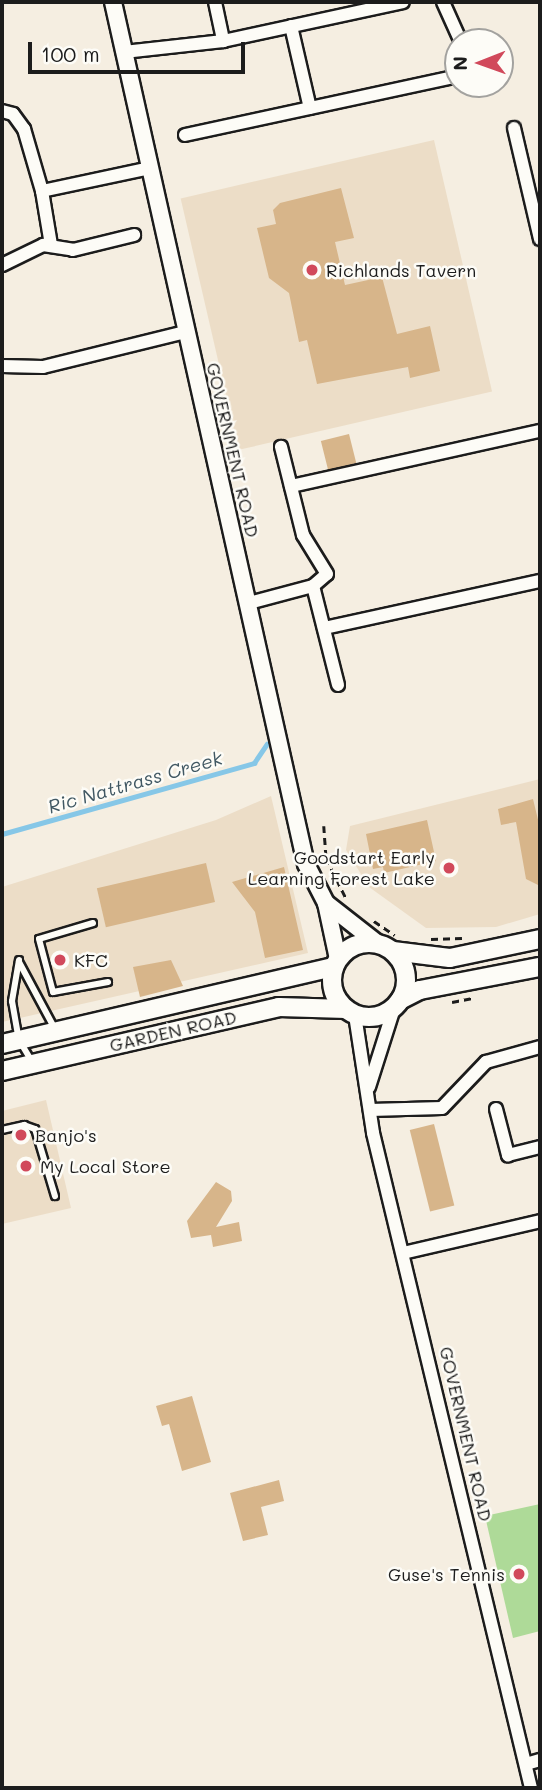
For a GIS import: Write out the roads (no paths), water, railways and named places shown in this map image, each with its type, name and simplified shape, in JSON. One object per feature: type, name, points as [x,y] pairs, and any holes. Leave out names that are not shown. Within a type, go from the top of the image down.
[{"type":"main road","points":[[540,939],[450,958],[377,943],[355,945],[336,963],[333,990],[351,1012],[375,1017],[420,990],[540,967]]},
{"type":"main road","points":[[397,1004],[406,980],[398,946]]},
{"type":"main road","name":"GARDEN ROAD","points":[[10,1042],[336,963]]},
{"type":"main road","name":"GARDEN ROAD","points":[[2,1071],[279,1007],[351,1012]]},
{"type":"street","name":"GOVERNMENT ROAD","points":[[113,2],[306,864],[326,903],[336,963]]},
{"type":"street","points":[[215,2],[223,41]]},
{"type":"street","points":[[124,52],[223,41],[403,2]]},
{"type":"street","points":[[443,2],[455,28]]},
{"type":"street","points":[[291,26],[310,108]]},
{"type":"street","points":[[185,135],[444,79]]},
{"type":"street","points":[[2,111],[13,114],[24,129],[42,191],[51,245]]},
{"type":"street","points":[[514,128],[540,239]]},
{"type":"street","points":[[42,191],[150,167]]},
{"type":"street","points":[[2,265],[51,245],[74,250],[134,235]]},
{"type":"street","points":[[2,366],[43,367],[186,332]]},
{"type":"street","points":[[290,486],[540,431]]},
{"type":"street","points":[[249,603],[313,586],[328,567],[303,535],[281,447]]},
{"type":"street","points":[[324,628],[540,581]]},
{"type":"street","points":[[313,586],[338,685]]},
{"type":"street","name":"GOVERNMENT ROAD","points":[[326,903],[377,943]]},
{"type":"street","name":"GOVERNMENT ROAD","points":[[369,1087],[397,1004]]},
{"type":"street","name":"GOVERNMENT ROAD","points":[[351,1012],[403,1253],[531,1788]]},
{"type":"street","points":[[370,1110],[442,1108],[486,1062],[540,1047]]},
{"type":"street","points":[[496,1110],[508,1155],[540,1147]]},
{"type":"street","points":[[403,1253],[540,1221]]},
{"type":"street","points":[[526,1764],[540,1760]]},
{"type":"lane","points":[[93,923],[39,939],[53,992],[108,982]]},
{"type":"lane","points":[[33,1063],[10,1042],[12,1001],[19,960],[57,1032]]},
{"type":"lane","points":[[2,1130],[24,1125],[35,1129],[55,1196]]},
{"type":"waterway","name":"Ric Nattrass Creek","points":[[2,834],[254,763],[267,744]]},
{"type":"place","name":"Richlands Tavern","points":[[312,270]]},
{"type":"place","name":"Goodstart Early Learning Forest Lake","points":[[449,868]]},
{"type":"place","name":"KFC","points":[[60,960]]},
{"type":"place","name":"Banjo's","points":[[21,1135]]},
{"type":"place","name":"My Local Store","points":[[26,1166]]},
{"type":"place","name":"Guse's Tennis","points":[[519,1574]]}]
